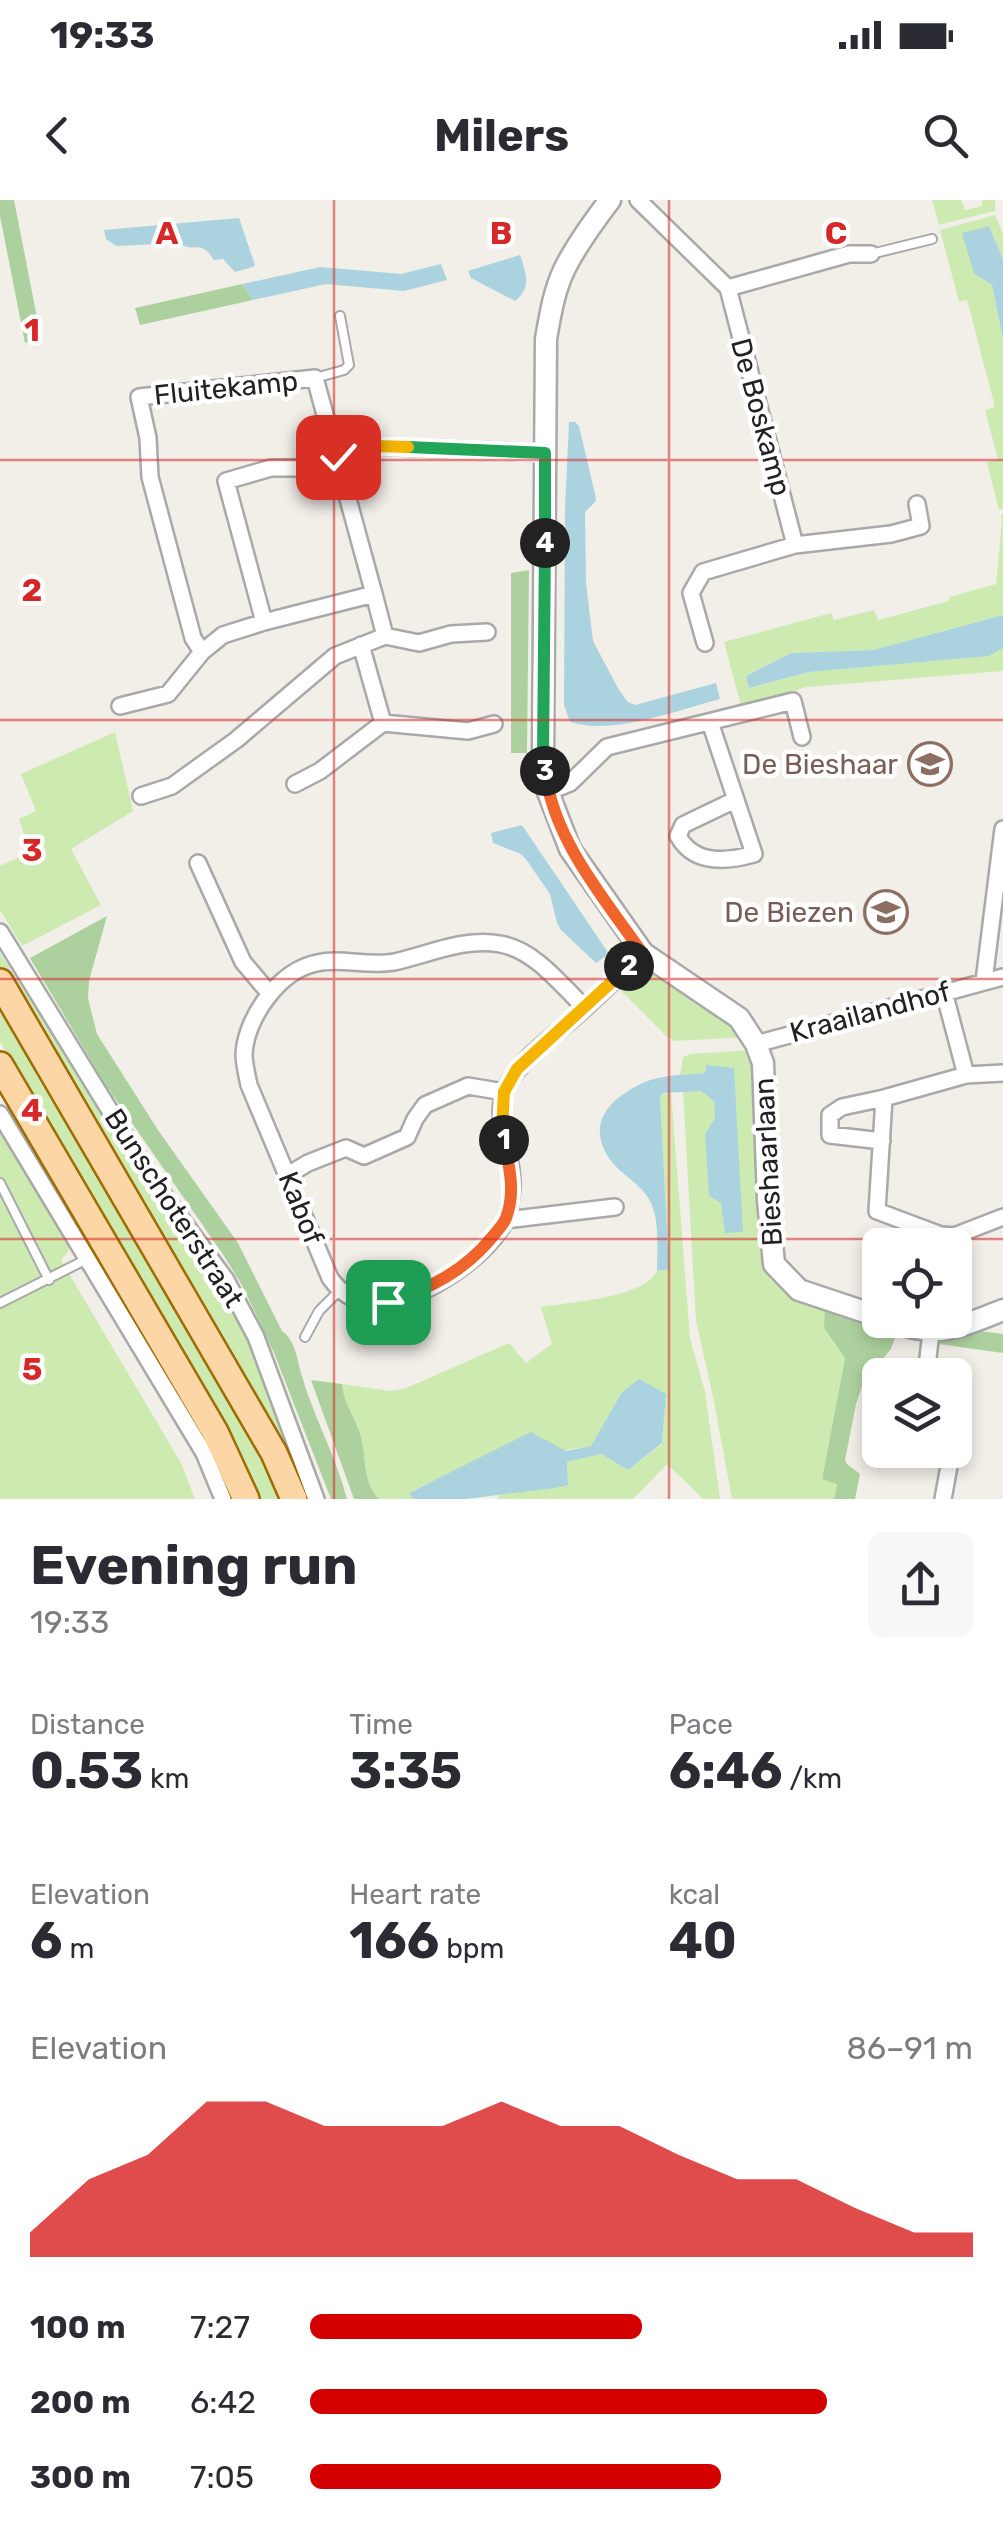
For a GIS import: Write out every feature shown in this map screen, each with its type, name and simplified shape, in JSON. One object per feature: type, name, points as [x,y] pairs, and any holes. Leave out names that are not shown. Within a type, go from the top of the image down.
[{"type":"main road","name":"Bunschoterstraat","points":[[0,982],[274,1453],[294,1499]]},
{"type":"main road","points":[[0,1065],[215,1432],[246,1499]]},
{"type":"street","name":"Bieshaarlaan","points":[[610,200],[564,270],[546,340],[543,756],[548,792],[570,849],[643,954],[739,1018],[756,1044],[763,1063],[774,1264],[799,1290],[862,1311]]},
{"type":"street","points":[[638,200],[728,288],[849,254],[871,254]]},
{"type":"street","name":"De Boskamp","points":[[728,288],[795,545]]},
{"type":"street","name":"Fluitekamp","points":[[202,652],[193,638],[150,476],[148,438],[138,397],[314,378],[386,636]]},
{"type":"street","points":[[264,622],[226,480],[271,468],[296,468],[375,446],[545,453]]},
{"type":"street","points":[[705,644],[691,594],[703,572],[795,545],[891,534],[921,526],[916,504]]},
{"type":"street","points":[[120,706],[168,694],[202,652],[223,636],[374,594]]},
{"type":"street","points":[[141,796],[172,786],[236,740],[334,656],[386,636],[419,642],[451,634],[486,632]]},
{"type":"street","points":[[361,645],[383,723]]},
{"type":"street","points":[[548,792],[570,783],[607,747],[793,701],[802,737]]},
{"type":"street","points":[[710,722],[754,854],[732,861],[701,856],[685,848],[678,836],[683,824],[735,800]]},
{"type":"street","points":[[296,784],[383,723],[468,731],[494,724]]},
{"type":"street","name":"Kraailandhof","points":[[984,981],[1003,829]]},
{"type":"street","points":[[198,863],[243,962],[270,994]]},
{"type":"street","name":"Bunschoterstraat","points":[[0,932],[152,1179],[226,1280],[256,1337],[316,1499]]},
{"type":"street","name":"Kabof","points":[[340,1291],[330,1278],[249,1084],[244,1055],[250,1028],[270,994],[290,972],[318,962],[382,964],[466,944],[500,944],[532,957],[585,1008]]},
{"type":"street","points":[[340,1291],[365,1304],[388,1302],[424,1290],[481,1251],[506,1220],[512,1182],[502,1129],[504,1092],[517,1069],[643,954]]},
{"type":"street","name":"Kraailandhof","points":[[756,1044],[1003,976]]},
{"type":"street","points":[[944,992],[966,1075]]},
{"type":"street","points":[[882,1141],[830,1135],[830,1115],[842,1107],[910,1093],[966,1075],[1003,1073]]},
{"type":"street","points":[[288,1175],[346,1148],[364,1156],[408,1138],[425,1105],[468,1086],[504,1092]]},
{"type":"street","points":[[884,1098],[876,1211],[954,1236],[1003,1217]]},
{"type":"street","points":[[0,1114],[204,1454],[224,1499]]},
{"type":"street","points":[[506,1220],[615,1207]]},
{"type":"street","points":[[972,1322],[1003,1310]]},
{"type":"street","points":[[943,1499],[949,1468]]},
{"type":"lane","points":[[871,254],[932,240]]},
{"type":"lane","points":[[314,378],[349,365],[340,316]]},
{"type":"lane","points":[[0,1183],[49,1280]]},
{"type":"lane","points":[[0,1303],[87,1259]]},
{"type":"lane","points":[[305,1337],[319,1312],[340,1291]]},
{"type":"green space","points":[[0,200],[14,200],[41,338],[25,343],[0,216]]},
{"type":"green space","points":[[932,200],[961,200],[965,210],[982,206],[982,200],[995,200],[995,211],[939,225]]},
{"type":"green space","points":[[995,215],[1003,234],[1003,259],[989,226],[992,285],[1003,339],[1003,509],[999,510],[987,462],[998,459],[985,410],[995,407],[967,300],[959,302],[940,230]]},
{"type":"green space","points":[[242,284],[253,300],[140,325],[135,308]]},
{"type":"green space","points":[[1003,514],[1003,615],[873,650],[791,653],[749,674],[750,688],[809,672],[988,656],[1003,648],[1003,671],[807,687],[741,706],[724,642],[831,613],[834,620],[874,610],[878,620],[996,584]]},
{"type":"green space","points":[[529,570],[527,753],[511,753],[511,573]]},
{"type":"green space","points":[[115,732],[133,811],[71,849],[101,905],[22,946],[0,910],[0,866],[30,852],[19,819],[36,811],[21,774]]},
{"type":"green space","points":[[107,916],[89,981],[88,998],[97,1034],[158,1130],[238,1243],[282,1331],[293,1344],[347,1499],[331,1499],[274,1353],[243,1287],[105,1084],[30,958]]},
{"type":"green space","points":[[0,953],[136,1166],[217,1281],[263,1376],[300,1476],[300,1487],[192,1287],[0,967]]},
{"type":"green space","points":[[646,961],[718,1011],[746,1037],[675,1041],[666,1036],[615,985]]},
{"type":"green space","points":[[0,1003],[264,1459],[282,1499],[257,1499],[188,1359],[0,1042]]},
{"type":"green space","points":[[752,1050],[764,1264],[773,1281],[825,1306],[824,1329],[845,1357],[822,1478],[837,1484],[834,1499],[732,1499],[696,1321],[683,1091],[701,1091],[714,1101],[709,1196],[734,1069],[708,1065],[705,1073],[680,1075],[683,1057]]},
{"type":"green space","points":[[671,1092],[690,1338],[705,1392],[720,1499],[703,1499],[667,1464],[633,1499],[497,1499],[499,1495],[568,1485],[567,1462],[601,1454],[628,1470],[662,1444],[666,1394],[622,1392],[592,1446],[467,1465],[410,1492],[413,1499],[379,1499],[367,1477],[361,1437],[342,1384],[390,1391],[404,1389],[509,1343],[526,1363],[552,1344],[541,1307],[622,1293],[649,1280],[657,1271],[669,1269],[660,1096]]},
{"type":"green space","points":[[0,1126],[70,1244],[61,1260],[181,1463],[195,1499],[0,1499]]},
{"type":"green space","points":[[825,1306],[862,1318],[862,1338],[895,1338],[883,1358],[862,1358],[862,1386],[845,1460],[860,1474],[855,1499],[834,1499],[837,1484],[822,1479],[845,1358],[824,1328]]},
{"type":"green space","points":[[972,1330],[1003,1334],[1003,1353],[939,1344],[941,1338],[972,1338]]},
{"type":"green space","points":[[311,1380],[342,1384],[361,1437],[367,1477],[379,1499],[354,1499]]},
{"type":"water","points":[[239,218],[255,265],[235,272],[223,259],[214,260],[201,248],[179,243],[116,246],[106,239],[104,230]]},
{"type":"water","points":[[989,226],[1003,259],[1003,339],[992,285],[974,273],[962,233]]},
{"type":"water","points":[[520,255],[526,285],[515,301],[471,278],[468,271]]},
{"type":"water","points":[[441,264],[447,280],[404,291],[326,284],[253,300],[242,284],[320,267],[401,274]]},
{"type":"water","points":[[569,422],[579,426],[596,501],[585,512],[586,583],[593,641],[619,690],[635,705],[716,683],[720,699],[625,724],[570,722],[564,705]]},
{"type":"water","points":[[1003,615],[1003,648],[989,656],[809,672],[749,688],[746,676],[791,653],[873,650]]},
{"type":"water","points":[[522,825],[609,954],[596,963],[561,930],[550,894],[528,862],[521,854],[493,843],[491,833]]},
{"type":"water","points":[[707,1065],[734,1068],[743,1232],[725,1233],[721,1203],[709,1196],[705,1134],[715,1118],[714,1101],[701,1091],[664,1093],[660,1096],[669,1269],[657,1271],[653,1209],[646,1194],[607,1155],[601,1121],[621,1095],[643,1083],[673,1075],[705,1073]]},
{"type":"water","points":[[639,1379],[666,1394],[662,1443],[628,1470],[601,1454],[567,1462],[568,1485],[555,1488],[466,1499],[413,1499],[409,1493],[531,1432],[566,1451],[591,1446],[622,1392]]},
{"type":"place","name":"De Bieshaar","points":[[930,764]]},
{"type":"place","name":"De Biezen","points":[[886,912]]},
{"type":"route","points":[[338,457],[375,446],[545,453],[543,756],[548,792],[570,849],[643,954],[517,1069],[504,1092],[502,1129],[512,1182],[506,1220],[481,1251],[457,1271],[424,1290],[388,1302]]}]
